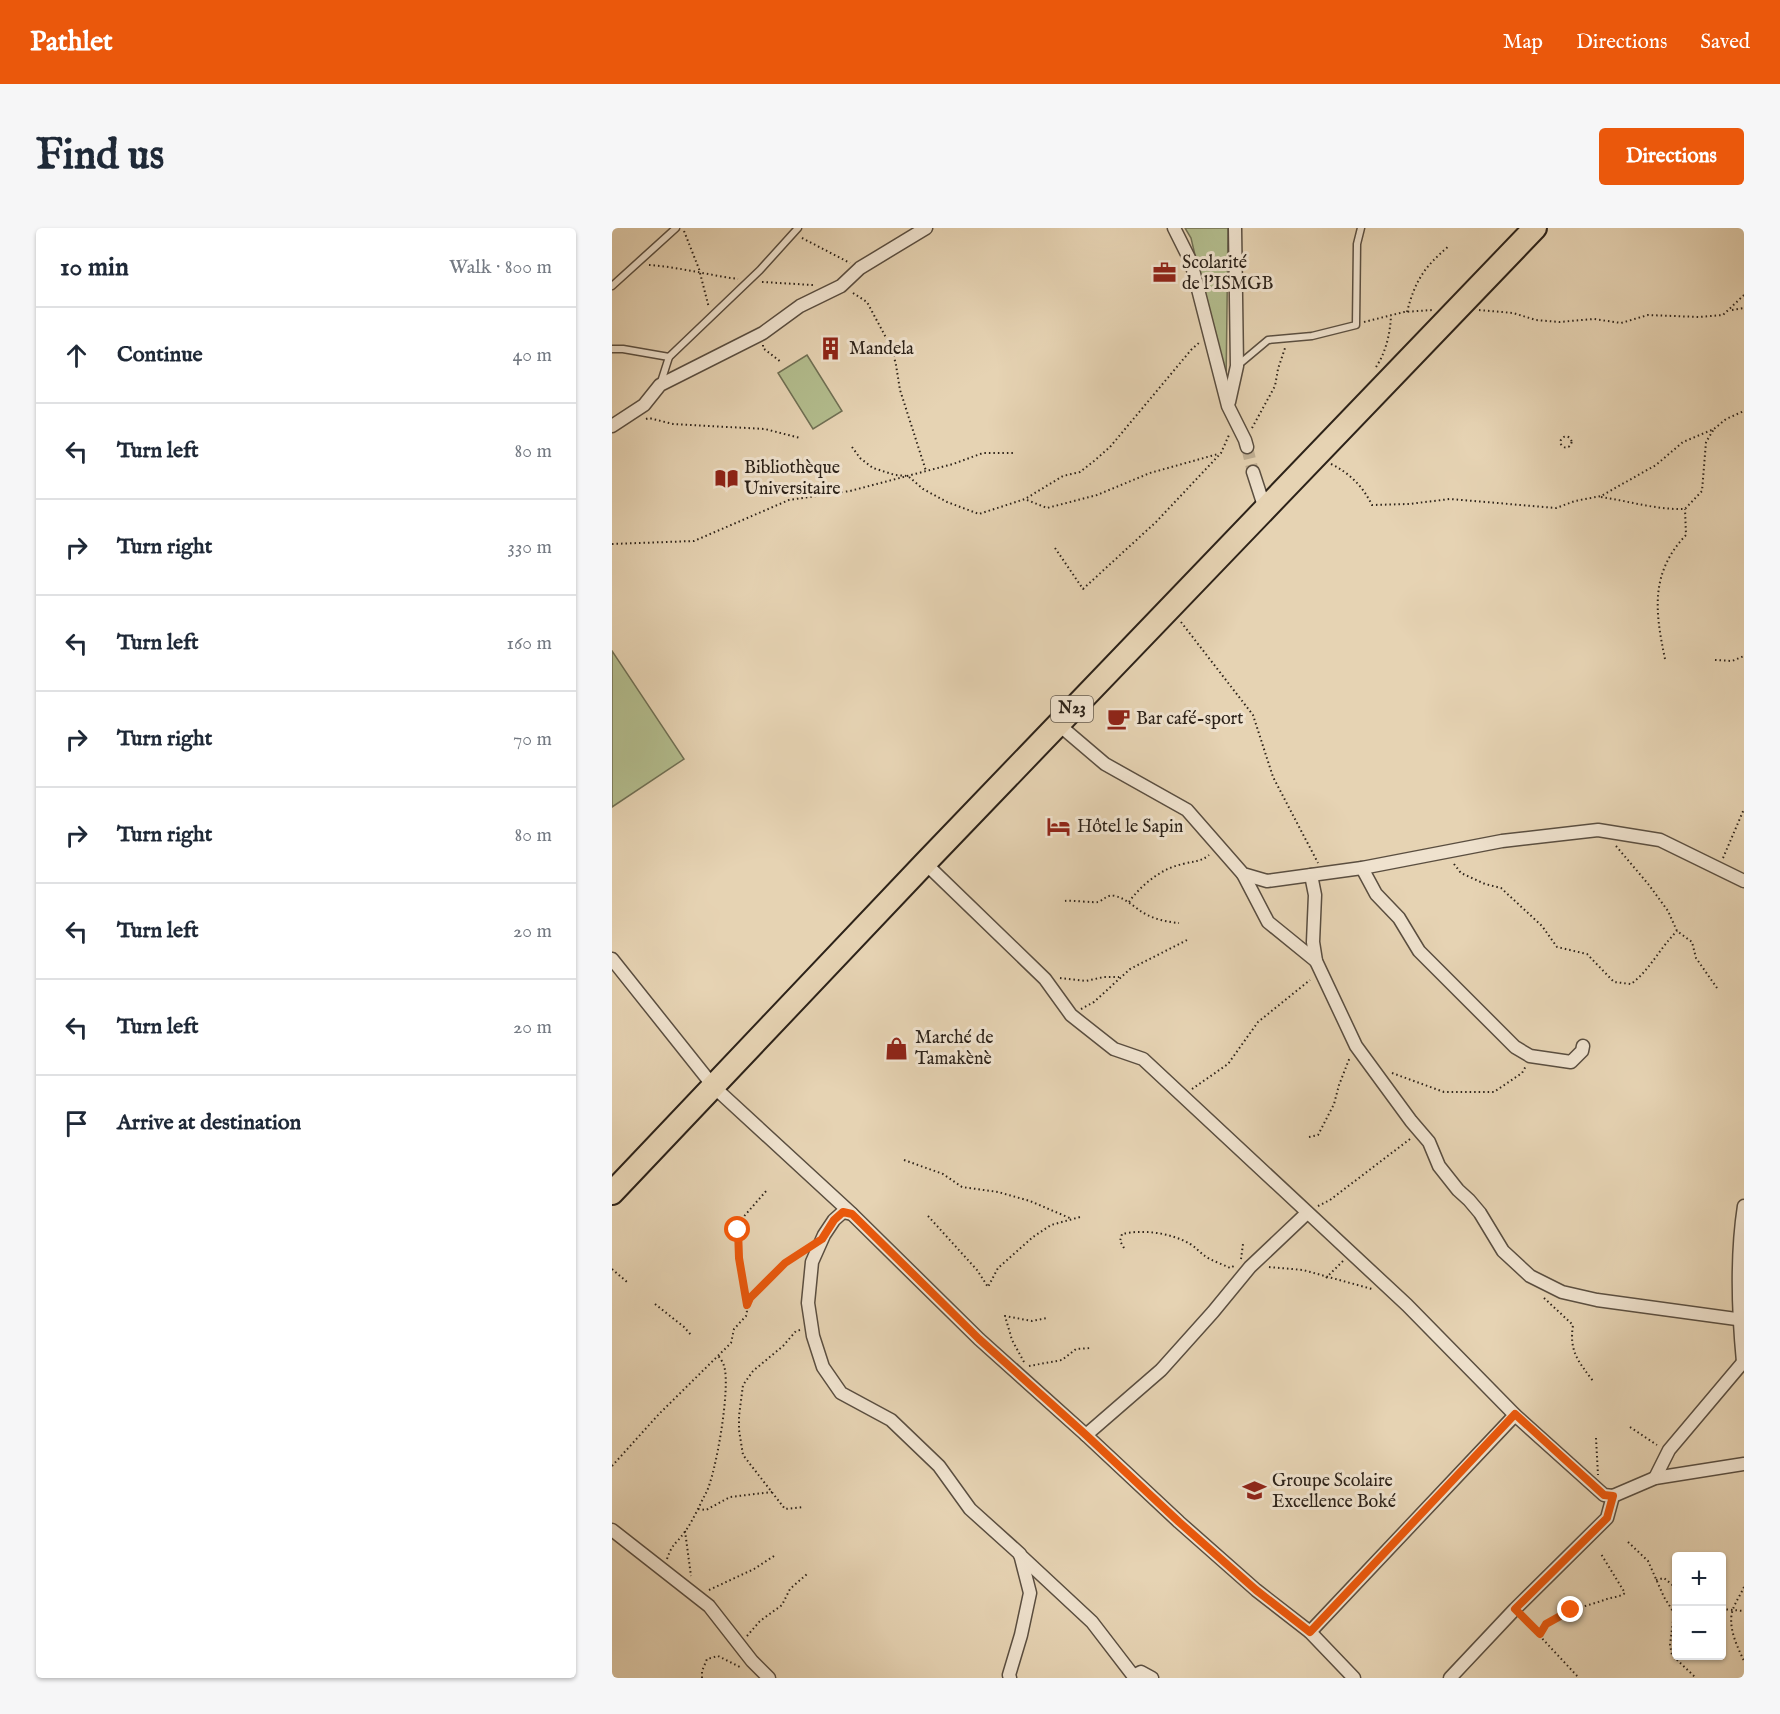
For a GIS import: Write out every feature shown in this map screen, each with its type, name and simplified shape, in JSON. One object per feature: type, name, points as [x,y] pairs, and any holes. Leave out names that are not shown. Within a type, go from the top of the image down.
[{"type":"highway","name":"N23","points":[[612,1193],[925,863],[1535,228]]},
{"type":"street","points":[[612,426],[644,405],[660,385],[763,333],[800,306],[841,286],[861,268],[926,228]]},
{"type":"street","points":[[1174,228],[1191,262],[1228,406],[1246,444]]},
{"type":"street","points":[[1228,406],[1237,366],[1235,228]]},
{"type":"street","points":[[1253,471],[1265,509]]},
{"type":"street","points":[[1058,724],[1105,764],[1187,810],[1243,874],[1268,922],[1318,967]]},
{"type":"street","points":[[1243,874],[1267,880],[1317,874],[1362,868],[1502,841],[1598,830],[1660,840],[1741,877]]},
{"type":"street","points":[[925,863],[1045,979],[1071,1015],[1114,1049],[1143,1059],[1407,1305],[1515,1414],[1604,1495],[1613,1496],[1656,1478],[1744,1464]]},
{"type":"street","points":[[1362,868],[1376,894],[1399,918],[1419,951],[1515,1047],[1530,1056],[1571,1062],[1582,1051],[1583,1046]]},
{"type":"street","points":[[1317,874],[1313,942],[1318,967],[1360,1052],[1429,1142],[1438,1166],[1480,1213],[1503,1251],[1530,1276],[1562,1292],[1588,1298],[1742,1314]]},
{"type":"street","points":[[612,958],[714,1087],[852,1214],[979,1339],[1021,1369],[1086,1435],[1256,1590],[1310,1632],[1354,1678]]},
{"type":"street","points":[[1656,1478],[1669,1450],[1744,1361],[1740,1237],[1744,1206]]},
{"type":"street","points":[[852,1214],[843,1212],[834,1220],[822,1239],[811,1272],[808,1303],[811,1327],[823,1367],[841,1393],[891,1420],[939,1466],[970,1509],[1092,1622],[1135,1676],[1141,1672],[1152,1678]]},
{"type":"street","points":[[1086,1435],[1161,1370],[1250,1267],[1307,1213]]},
{"type":"street","points":[[1310,1632],[1515,1414]]},
{"type":"street","points":[[1450,1678],[1515,1609],[1607,1518],[1613,1496]]},
{"type":"street","points":[[612,1530],[709,1606],[739,1645],[768,1677]]},
{"type":"street","points":[[1010,1678],[1030,1593],[1020,1554]]},
{"type":"lane","points":[[612,286],[676,228]]},
{"type":"lane","points":[[1237,366],[1268,340],[1330,333],[1356,325],[1357,244],[1361,228]]},
{"type":"lane","points":[[660,385],[669,357],[760,270],[796,230]]},
{"type":"lane","points":[[612,349],[669,357]]},
{"type":"path","points":[[683,228],[699,269],[704,294],[712,316]]},
{"type":"path","points":[[796,230],[861,268]]},
{"type":"path","points":[[1407,312],[1413,289],[1419,278],[1431,261],[1449,246]]},
{"type":"path","points":[[841,286],[867,302],[892,349],[900,390],[926,471]]},
{"type":"path","points":[[1356,325],[1407,312],[1429,310],[1454,314],[1475,310],[1547,321],[1594,319],[1621,323],[1648,315],[1699,317],[1723,315],[1744,295]]},
{"type":"path","points":[[1729,311],[1744,308]]},
{"type":"path","points":[[1374,370],[1385,351],[1391,316]]},
{"type":"path","points":[[852,447],[860,458],[873,468],[895,476],[908,476],[923,489],[939,498],[979,514],[1025,499],[1063,476],[1080,471],[1110,447],[1191,350],[1206,336],[1206,321]]},
{"type":"path","points":[[763,333],[763,348],[781,363]]},
{"type":"path","points":[[1246,444],[1275,386],[1289,337]]},
{"type":"path","points":[[1315,456],[1346,471],[1365,491],[1372,505],[1409,504],[1450,499],[1556,508],[1598,496],[1656,465],[1683,442],[1714,429],[1726,419],[1744,411]]},
{"type":"path","points":[[640,421],[649,418],[673,424],[765,429],[800,438]]},
{"type":"path","points":[[1055,548],[1083,589],[1156,522],[1221,453],[1235,421]]},
{"type":"path","points":[[1665,659],[1660,638],[1659,586],[1672,550],[1686,535],[1685,509],[1702,491],[1706,442],[1714,429]]},
{"type":"path","points":[[612,544],[694,541],[789,500],[850,491],[953,464],[983,453],[1013,453]]},
{"type":"path","points":[[1025,499],[1047,508],[1097,495],[1150,473],[1221,453]]},
{"type":"path","points":[[1598,496],[1621,499],[1632,504],[1685,509]]},
{"type":"path","points":[[1170,608],[1252,715],[1273,777],[1317,874]]},
{"type":"path","points":[[1715,660],[1732,661],[1744,656]]},
{"type":"path","points":[[1718,868],[1744,809]]},
{"type":"path","points":[[1598,830],[1615,845],[1649,885],[1668,911],[1677,931],[1692,942],[1696,958],[1717,988]]},
{"type":"path","points":[[1129,902],[1139,888],[1171,867],[1198,862],[1208,856],[1217,846]]},
{"type":"path","points":[[1432,854],[1456,864],[1461,873],[1485,884],[1501,888],[1542,926],[1557,947],[1587,954],[1614,982],[1631,984],[1643,976],[1663,944],[1677,931]]},
{"type":"path","points":[[1065,901],[1097,902],[1108,896],[1115,896],[1165,922],[1179,923]]},
{"type":"path","points":[[1071,1015],[1094,1002],[1130,969],[1189,939]]},
{"type":"path","points":[[1184,1096],[1197,1084],[1228,1064],[1258,1022],[1318,967]]},
{"type":"path","points":[[1045,979],[1074,978],[1086,981],[1104,977],[1120,977]]},
{"type":"path","points":[[1309,1137],[1318,1135],[1334,1104],[1351,1054],[1360,1052]]},
{"type":"path","points":[[1369,1065],[1444,1092],[1494,1092],[1522,1073],[1530,1056]]},
{"type":"path","points":[[1307,1213],[1330,1200],[1420,1132]]},
{"type":"path","points":[[904,1160],[943,1174],[962,1187],[998,1192],[1030,1201],[1072,1219]]},
{"type":"path","points":[[612,1466],[730,1343],[734,1329],[746,1316],[747,1305],[738,1246],[739,1222],[767,1190]]},
{"type":"path","points":[[928,1216],[977,1270],[988,1287],[998,1268],[1033,1237],[1051,1225],[1080,1218]]},
{"type":"path","points":[[747,1305],[750,1298],[785,1263],[822,1239]]},
{"type":"path","points":[[1240,1265],[1243,1244]]},
{"type":"path","points":[[1326,1278],[1350,1253]]},
{"type":"path","points":[[612,1269],[627,1282]]},
{"type":"path","points":[[1530,1276],[1540,1294],[1573,1325],[1571,1339],[1576,1358],[1593,1381]]},
{"type":"path","points":[[655,1304],[691,1335]]},
{"type":"path","points":[[1047,1318],[1032,1321],[1005,1316],[1021,1369],[1062,1360],[1076,1349],[1091,1348]]},
{"type":"path","points":[[804,1507],[785,1509],[743,1455],[739,1423],[743,1385],[753,1371],[783,1346],[796,1331],[811,1327]]},
{"type":"path","points":[[663,1570],[672,1545],[685,1531],[713,1479],[727,1393],[725,1368],[717,1354]]},
{"type":"path","points":[[1630,1427],[1652,1443],[1669,1450]]},
{"type":"path","points":[[1594,1485],[1598,1476],[1596,1438]]},
{"type":"path","points":[[698,1509],[706,1510],[730,1497],[772,1492]]},
{"type":"path","points":[[685,1531],[689,1570],[696,1596],[737,1578],[774,1557]]},
{"type":"path","points":[[1628,1542],[1648,1561],[1674,1613],[1670,1645],[1672,1655],[1696,1678]]},
{"type":"path","points":[[1540,1634],[1546,1624],[1571,1610],[1593,1605],[1625,1593],[1601,1554]]},
{"type":"path","points":[[739,1645],[760,1620],[782,1605],[790,1589],[807,1574]]},
{"type":"path","points":[[1656,1580],[1664,1578],[1672,1584]]},
{"type":"path","points":[[1744,1587],[1732,1610],[1733,1638],[1744,1661]]},
{"type":"path","points":[[1515,1609],[1579,1678]]},
{"type":"path","points":[[1726,1609],[1744,1611]]},
{"type":"path","points":[[702,1678],[707,1659],[718,1656],[750,1672],[768,1677]]},
{"type":"green space","points":[[1185,228],[1228,228],[1226,387],[1191,238]]},
{"type":"green space","points":[[807,355],[842,411],[813,429],[778,373]]},
{"type":"green space","points":[[612,651],[684,759],[612,807]]},
{"type":"tunnel","points":[[1247,447],[1253,472]]},
{"type":"place","name":"Scolarité de l'ISMGB","points":[[1164,273]]},
{"type":"place","name":"Mandela","points":[[831,349]]},
{"type":"place","name":"Bibliothèque Universitaire","points":[[726,478]]},
{"type":"place","name":"Bar café-sport","points":[[1118,719]]},
{"type":"place","name":"Hôtel le Sapin","points":[[1059,827]]},
{"type":"place","name":"Marché de Tamakènè","points":[[897,1048]]},
{"type":"place","name":"Groupe Scolaire Excellence Boké","points":[[1254,1491]]},
{"type":"route","points":[[738,1230],[739,1258],[747,1305],[750,1298],[785,1263],[822,1239],[834,1220],[843,1212],[852,1214],[979,1339],[1179,1522],[1256,1590],[1310,1632],[1515,1414],[1604,1495],[1613,1496],[1607,1518],[1515,1609],[1540,1634],[1546,1624],[1571,1610]]}]
